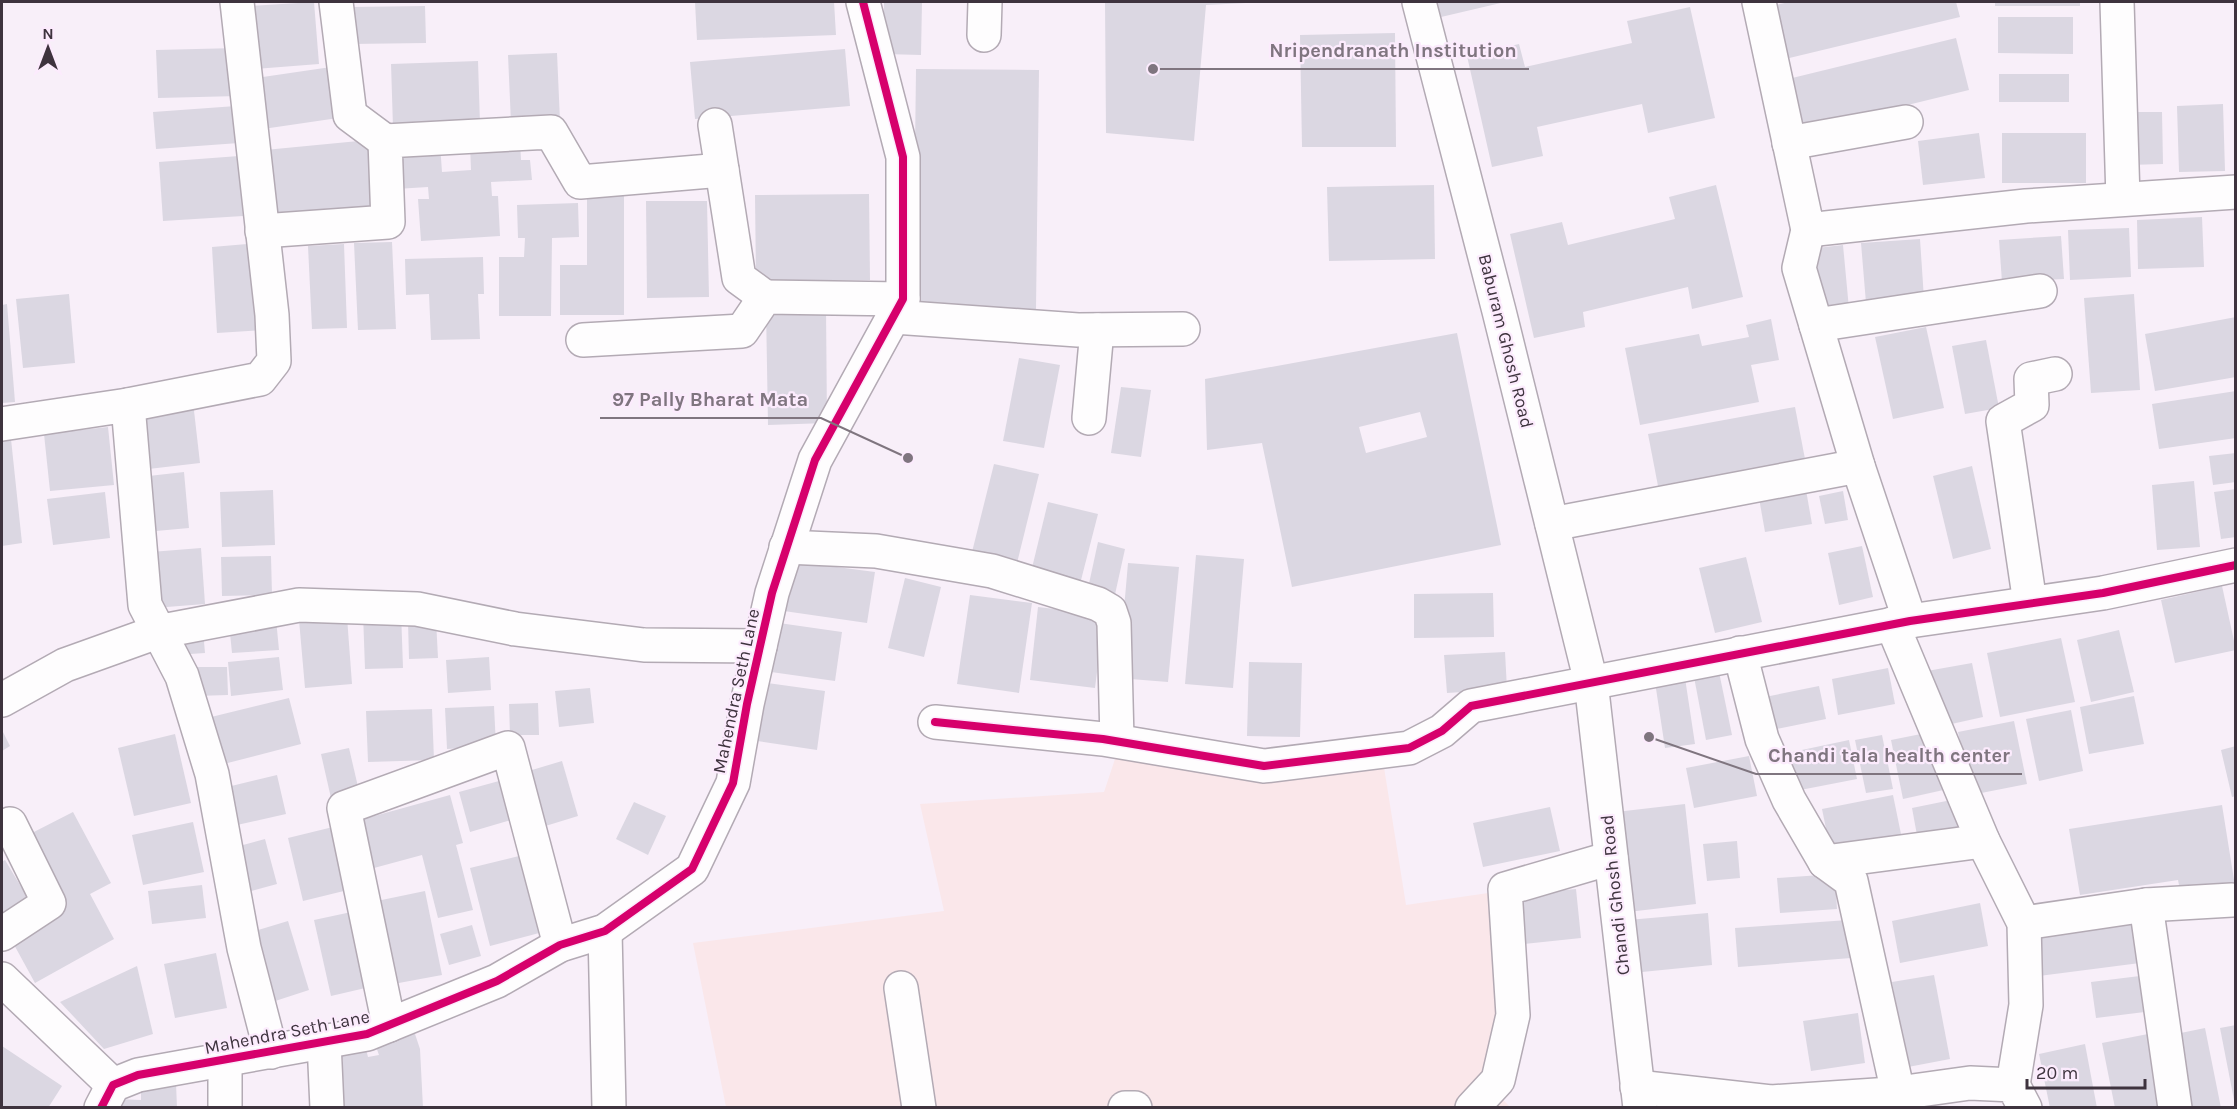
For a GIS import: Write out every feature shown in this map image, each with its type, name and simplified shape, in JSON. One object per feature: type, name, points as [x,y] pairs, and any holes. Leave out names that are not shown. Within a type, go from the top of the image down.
[{"type":"street","points":[[2,424],[128,405],[260,379],[274,362],[272,315],[237,2]]},
{"type":"street","points":[[336,2],[350,115],[385,141],[551,132],[580,182],[722,170]]},
{"type":"street","name":"Mahendra Seth Lane","points":[[107,1096],[138,1075],[368,1034],[497,981],[560,945],[604,931],[692,869],[733,783],[772,593],[815,460],[899,308],[903,157],[884,75],[863,2]]},
{"type":"street","points":[[984,2],[984,34]]},
{"type":"street","name":"Baburam Ghosh Road","points":[[1419,2],[1591,682]]},
{"type":"street","points":[[1638,1097],[1771,1102],[1898,1093],[1970,1083],[2019,1096],[2026,1005],[2025,923],[1983,841],[1901,622],[1858,466],[1799,268],[1808,230],[1759,2]]},
{"type":"street","points":[[2117,2],[2123,199]]},
{"type":"street","points":[[1789,143],[1906,122]]},
{"type":"street","points":[[715,126],[739,278],[765,297],[899,308],[1097,330],[1183,328]]},
{"type":"street","points":[[262,231],[388,222],[385,141]]},
{"type":"street","points":[[1808,230],[2026,206],[2235,192]]},
{"type":"street","points":[[1816,325],[2040,291]]},
{"type":"street","points":[[583,340],[742,331],[765,297]]},
{"type":"street","points":[[1089,418],[1097,330]]},
{"type":"street","points":[[2030,603],[2003,422],[2032,405],[2031,379],[2055,374]]},
{"type":"street","points":[[128,405],[145,605],[157,632],[182,676],[212,774],[244,948],[271,1052]]},
{"type":"street","points":[[1552,524],[1858,466]]},
{"type":"street","points":[[786,547],[876,551],[992,571],[1098,604],[1110,611],[1114,622],[1117,741]]},
{"type":"street","points":[[935,722],[1117,741],[1264,766],[1275,765],[1409,748],[1442,731],[1471,706],[1901,622],[2103,593],[2235,565]]},
{"type":"street","points":[[2,700],[65,665],[157,632],[299,605],[417,609],[514,629],[644,645],[760,646]]},
{"type":"street","points":[[1740,653],[1762,739],[1789,801],[1825,862],[1851,881],[1898,1093]]},
{"type":"street","name":"Chandi Ghosh Road","points":[[1591,682],[1638,1097]]},
{"type":"street","points":[[389,1025],[344,808],[508,748],[560,945]]},
{"type":"street","points":[[2,934],[49,903],[10,824]]},
{"type":"street","points":[[1825,862],[1983,841]]},
{"type":"street","points":[[1472,1107],[1498,1080],[1513,1015],[1505,889],[1611,858]]},
{"type":"street","points":[[2025,923],[2146,905],[2232,900]]},
{"type":"street","points":[[2146,905],[2175,1107]]},
{"type":"street","points":[[604,931],[609,1107]]},
{"type":"street","points":[[2,979],[107,1096]]},
{"type":"street","points":[[901,988],[919,1107]]},
{"type":"street","points":[[324,1042],[327,1107]]},
{"type":"street","points":[[225,1060],[225,1107]]},
{"type":"street","points":[[1125,1107],[1134,1107]]},
{"type":"shaded area","points":[[1117,753],[1383,761],[1406,905],[1495,892],[1503,1021],[1481,1077],[1510,1107],[726,1107],[693,943],[944,911],[920,804],[1104,792]]},
{"type":"building","points":[[314,2],[319,64],[255,69],[250,6]]},
{"type":"building","points":[[695,2],[834,2],[836,35],[697,40]]},
{"type":"building","points":[[884,2],[922,2],[921,55],[884,54]]},
{"type":"building","points":[[1105,2],[1246,2],[1206,5],[1194,141],[1106,133]]},
{"type":"building","points":[[1437,2],[1505,2],[1441,17]]},
{"type":"building","points":[[1789,2],[1956,2],[1960,17],[1781,60],[1767,7]]},
{"type":"building","points":[[1995,2],[2080,2],[2080,6],[1995,6]]},
{"type":"building","points":[[425,6],[426,43],[351,44],[350,7]]},
{"type":"building","points":[[1690,7],[1715,118],[1648,133],[1642,104],[1537,127],[1543,156],[1492,167],[1467,56],[1519,44],[1525,67],[1632,43],[1627,21]]},
{"type":"building","points":[[1998,17],[2073,17],[2073,54],[1998,53]]},
{"type":"building","points":[[1395,33],[1396,147],[1302,147],[1300,35]]},
{"type":"building","points":[[1956,38],[1969,90],[1797,132],[1784,80]]},
{"type":"building","points":[[237,48],[239,96],[158,98],[156,50]]},
{"type":"building","points":[[845,49],[850,106],[695,119],[690,62]]},
{"type":"building","points":[[557,53],[560,121],[511,123],[508,55]]},
{"type":"building","points":[[478,61],[480,124],[393,127],[391,64]]},
{"type":"building","points":[[331,67],[338,118],[263,129],[256,78]]},
{"type":"building","points":[[916,69],[1039,70],[1036,309],[913,308]]},
{"type":"building","points":[[1999,74],[2069,74],[2069,102],[1999,102]]},
{"type":"building","points":[[2223,104],[2225,171],[2179,172],[2177,106]]},
{"type":"building","points":[[236,106],[239,143],[156,149],[153,112]]},
{"type":"building","points":[[2127,112],[2162,112],[2163,164],[2129,165]]},
{"type":"building","points":[[1979,133],[1985,178],[1923,185],[1918,141]]},
{"type":"building","points":[[2002,133],[2086,133],[2086,183],[2002,183]]},
{"type":"building","points":[[369,140],[376,214],[273,224],[265,150]]},
{"type":"building","points":[[520,142],[521,160],[530,160],[532,180],[491,182],[492,196],[498,196],[500,236],[421,241],[418,199],[429,199],[428,187],[396,189],[393,147],[440,144],[442,172],[471,170],[470,145]]},
{"type":"building","points":[[239,156],[243,216],[163,221],[159,162]]},
{"type":"building","points":[[1434,185],[1435,259],[1329,261],[1327,187]]},
{"type":"building","points":[[1716,185],[1743,297],[1692,309],[1688,287],[1583,312],[1585,327],[1534,338],[1510,234],[1562,222],[1568,245],[1675,219],[1669,197]]},
{"type":"building","points":[[587,192],[624,192],[624,315],[560,315],[560,265],[587,265]]},
{"type":"building","points":[[869,194],[870,280],[756,281],[755,195]]},
{"type":"building","points":[[646,201],[707,201],[709,297],[647,298]]},
{"type":"building","points":[[578,203],[579,237],[552,238],[551,316],[499,316],[499,257],[524,257],[525,238],[518,238],[517,205]]},
{"type":"building","points":[[2202,217],[2204,267],[2138,269],[2137,220]]},
{"type":"building","points":[[2129,228],[2131,277],[2070,280],[2068,230]]},
{"type":"building","points":[[2061,236],[2064,279],[2002,282],[1999,240]]},
{"type":"building","points":[[1920,239],[1924,299],[1866,303],[1861,243]]},
{"type":"building","points":[[392,242],[396,329],[358,330],[354,243]]},
{"type":"building","points":[[260,243],[265,330],[217,333],[212,247]]},
{"type":"building","points":[[344,244],[347,328],[312,329],[308,246]]},
{"type":"building","points":[[1843,245],[1849,309],[1814,312],[1808,249]]},
{"type":"building","points":[[483,257],[484,294],[478,294],[480,339],[431,340],[429,294],[406,295],[405,259]]},
{"type":"building","points":[[69,294],[75,363],[23,368],[16,299]]},
{"type":"building","points":[[2134,294],[2140,390],[2091,393],[2084,298]]},
{"type":"building","points":[[7,304],[15,402],[2,403],[2,305]]},
{"type":"building","points":[[826,307],[827,423],[768,425],[766,308]]},
{"type":"building","points":[[2236,317],[2236,377],[2155,391],[2145,334]]},
{"type":"building","points":[[1771,319],[1779,360],[1751,365],[1759,402],[1640,425],[1625,348],[1699,334],[1702,346],[1749,337],[1746,325]]},
{"type":"building","points":[[1926,327],[1944,408],[1893,419],[1875,337]]},
{"type":"building","points":[[1457,333],[1501,545],[1292,587],[1262,443],[1207,450],[1205,379]],"holes":[[[1420,412],[1427,437],[1366,453],[1359,427]]]},
{"type":"building","points":[[1986,340],[1999,408],[1965,414],[1952,346]]},
{"type":"building","points":[[1019,358],[1060,365],[1044,448],[1003,441]]},
{"type":"building","points":[[1121,387],[1151,390],[1141,457],[1111,453]]},
{"type":"building","points":[[2236,391],[2236,438],[2159,449],[2152,404]]},
{"type":"building","points":[[193,402],[200,463],[140,470],[133,408]]},
{"type":"building","points":[[1795,407],[1805,459],[1658,486],[1648,434]]},
{"type":"building","points":[[108,427],[114,485],[50,491],[44,434]]},
{"type":"building","points":[[11,439],[22,543],[2,546],[2,440]]},
{"type":"building","points":[[2236,453],[2236,482],[2213,485],[2209,456]]},
{"type":"building","points":[[994,464],[1039,474],[1017,563],[972,552]]},
{"type":"building","points":[[1972,466],[1991,549],[1953,559],[1933,476]]},
{"type":"building","points":[[184,472],[189,528],[145,532],[140,477]]},
{"type":"building","points":[[2194,481],[2200,547],[2157,550],[2152,485]]},
{"type":"building","points":[[2236,489],[2236,537],[2221,539],[2214,492]]},
{"type":"building","points":[[273,490],[275,545],[222,547],[220,492]]},
{"type":"building","points":[[1806,490],[1812,524],[1765,532],[1759,498]]},
{"type":"building","points":[[1843,491],[1848,520],[1825,524],[1819,496]]},
{"type":"building","points":[[105,492],[110,538],[53,545],[47,499]]},
{"type":"building","points":[[1048,502],[1098,514],[1080,584],[1031,572]]},
{"type":"building","points":[[1098,542],[1125,549],[1114,599],[1087,593]]},
{"type":"building","points":[[1862,546],[1873,597],[1839,605],[1828,553]]},
{"type":"building","points":[[201,548],[205,604],[154,608],[151,552]]},
{"type":"building","points":[[1196,555],[1244,559],[1233,688],[1185,684]]},
{"type":"building","points":[[271,556],[272,595],[222,596],[221,557]]},
{"type":"building","points":[[1746,557],[1762,622],[1715,633],[1699,568]]},
{"type":"building","points":[[791,561],[875,572],[867,623],[784,611]]},
{"type":"building","points":[[1128,563],[1179,567],[1168,682],[1118,678]]},
{"type":"building","points":[[905,578],[941,587],[924,657],[888,648]]},
{"type":"building","points":[[2222,586],[2236,650],[2175,663],[2161,600]]},
{"type":"building","points":[[1493,593],[1494,637],[1414,638],[1414,594]]},
{"type":"building","points":[[970,595],[1032,603],[1019,693],[957,684]]},
{"type":"building","points":[[1038,607],[1104,615],[1095,688],[1030,680]]},
{"type":"building","points":[[401,611],[403,668],[365,669],[363,613]]},
{"type":"building","points":[[347,617],[352,684],[305,688],[299,620]]},
{"type":"building","points":[[276,619],[279,650],[232,653],[229,623]]},
{"type":"building","points":[[436,620],[438,658],[409,659],[408,621]]},
{"type":"building","points":[[772,622],[842,632],[835,681],[764,671]]},
{"type":"building","points":[[203,630],[205,653],[175,655],[173,632]]},
{"type":"building","points":[[2119,630],[2134,692],[2091,702],[2077,640]]},
{"type":"building","points":[[2061,638],[2075,702],[2000,717],[1987,653]]},
{"type":"building","points":[[1505,652],[1507,689],[1447,693],[1444,655]]},
{"type":"building","points":[[279,657],[283,690],[231,696],[228,662]]},
{"type":"building","points":[[489,657],[491,690],[448,693],[446,660]]},
{"type":"building","points":[[1249,662],[1302,663],[1300,737],[1247,736]]},
{"type":"building","points":[[1972,663],[1983,717],[1938,727],[1927,671]]},
{"type":"building","points":[[195,667],[227,667],[228,695],[196,696]]},
{"type":"building","points":[[1888,668],[1895,704],[1838,715],[1832,679]]},
{"type":"building","points":[[1719,672],[1732,735],[1706,740],[1694,677]]},
{"type":"building","points":[[1685,678],[1695,744],[1665,748],[1655,682]]},
{"type":"building","points":[[760,682],[825,691],[817,750],[751,740]]},
{"type":"building","points":[[1819,686],[1826,719],[1767,731],[1760,698]]},
{"type":"building","points":[[590,688],[594,723],[559,727],[555,691]]},
{"type":"building","points":[[2134,696],[2144,744],[2089,754],[2080,707]]},
{"type":"building","points":[[289,698],[301,744],[216,766],[203,719]]},
{"type":"building","points":[[538,703],[539,735],[510,735],[509,704]]},
{"type":"building","points":[[494,706],[496,746],[447,749],[445,708]]},
{"type":"building","points":[[432,709],[434,760],[368,762],[366,711]]},
{"type":"building","points":[[2071,710],[2083,771],[2039,781],[2026,719]]},
{"type":"building","points":[[2014,721],[2027,784],[1971,795],[1958,732]]},
{"type":"building","points":[[2,730],[10,746],[2,751]]},
{"type":"building","points":[[1936,731],[1948,789],[1903,799],[1891,740]]},
{"type":"building","points":[[175,734],[191,803],[134,816],[118,748]]},
{"type":"building","points":[[1882,735],[1893,789],[1866,793],[1855,740]]},
{"type":"building","points":[[1849,740],[1857,779],[1790,792],[1783,754]]},
{"type":"building","points":[[2236,746],[2236,796],[2232,797],[2221,750]]},
{"type":"building","points":[[349,748],[359,791],[331,798],[321,754]]},
{"type":"building","points":[[1749,756],[1757,796],[1694,808],[1686,768]]},
{"type":"building","points":[[562,761],[578,816],[539,828],[522,773]]},
{"type":"building","points":[[277,775],[286,814],[228,827],[219,789]]},
{"type":"building","points":[[499,781],[511,820],[470,832],[459,792]]},
{"type":"building","points":[[450,795],[463,843],[456,845],[473,910],[438,918],[422,855],[374,868],[360,820]]},
{"type":"building","points":[[1893,795],[1902,839],[1831,853],[1822,809]]},
{"type":"building","points":[[1961,798],[1969,836],[1919,846],[1912,808]]},
{"type":"building","points":[[634,802],[666,816],[648,855],[616,839]]},
{"type":"building","points":[[1685,804],[1696,904],[1628,912],[1616,812]]},
{"type":"building","points":[[2222,805],[2235,886],[2181,895],[2178,880],[2080,895],[2069,829]]},
{"type":"building","points":[[1550,807],[1560,851],[1483,867],[1473,823]]},
{"type":"building","points":[[73,812],[111,883],[90,894],[114,939],[35,983],[12,941],[64,911],[65,905],[28,835]]},
{"type":"building","points":[[193,822],[204,872],[143,885],[132,835]]},
{"type":"building","points":[[337,826],[352,889],[303,901],[288,838]]},
{"type":"building","points":[[265,839],[277,884],[244,893],[232,848]]},
{"type":"building","points":[[1737,841],[1740,878],[1707,881],[1703,844]]},
{"type":"building","points":[[523,855],[543,932],[490,946],[470,868]]},
{"type":"building","points":[[5,860],[32,905],[2,924],[2,862]]},
{"type":"building","points":[[1835,874],[1837,909],[1780,913],[1777,878]]},
{"type":"building","points":[[202,885],[206,918],[152,924],[148,891]]},
{"type":"building","points":[[1576,889],[1581,938],[1523,944],[1519,894]]},
{"type":"building","points":[[425,891],[442,975],[388,985],[372,902]]},
{"type":"building","points":[[1980,903],[1988,946],[1900,963],[1892,921]]},
{"type":"building","points":[[356,911],[374,986],[331,996],[314,920]]},
{"type":"building","points":[[1708,913],[1712,965],[1632,973],[1628,920]]},
{"type":"building","points":[[2133,916],[2140,963],[2039,976],[2032,929]]},
{"type":"building","points":[[1848,920],[1851,958],[1738,967],[1735,928]]},
{"type":"building","points":[[288,921],[309,990],[266,1004],[245,934]]},
{"type":"building","points":[[472,925],[481,956],[449,965],[440,934]]},
{"type":"building","points":[[216,953],[227,1008],[175,1018],[164,964]]},
{"type":"building","points":[[137,966],[153,1034],[104,1049],[60,1002]]},
{"type":"building","points":[[1934,975],[1950,1059],[1908,1067],[1892,982]]},
{"type":"building","points":[[2148,975],[2153,1011],[2096,1018],[2091,982]]},
{"type":"building","points":[[1858,1013],[1865,1063],[1811,1071],[1803,1021]]},
{"type":"building","points":[[412,1025],[420,1049],[423,1108],[337,1108],[328,1065],[343,1062],[339,1046],[364,1041],[368,1057],[379,1055],[373,1038]]},
{"type":"building","points":[[2236,1025],[2236,1099],[2234,1100],[2220,1028]]},
{"type":"building","points":[[2205,1028],[2221,1108],[2186,1108],[2171,1035]]},
{"type":"building","points":[[2148,1034],[2162,1108],[2115,1108],[2102,1043]]},
{"type":"building","points":[[2085,1044],[2097,1108],[2050,1108],[2039,1054]]},
{"type":"building","points":[[2,1046],[62,1086],[48,1108],[2,1108]]},
{"type":"building","points":[[176,1083],[177,1108],[116,1108],[116,1099],[141,1100],[141,1084]]},
{"type":"cycle path","points":[[101,1108],[113,1085],[138,1075],[367,1034],[497,981],[560,945],[605,931],[692,869],[733,783],[747,704],[772,593],[815,460],[903,299],[903,157],[863,2]]},
{"type":"cycle path","points":[[935,722],[1103,739],[1264,766],[1409,748],[1442,731],[1471,706],[1910,621],[2103,593],[2236,565]]},
{"type":"place","name":"Nripendranath Institution","points":[[1153,69]]},
{"type":"place","name":"97 Pally Bharat Mata","points":[[908,458]]},
{"type":"place","name":"Chandi tala health center","points":[[1649,737]]}]
